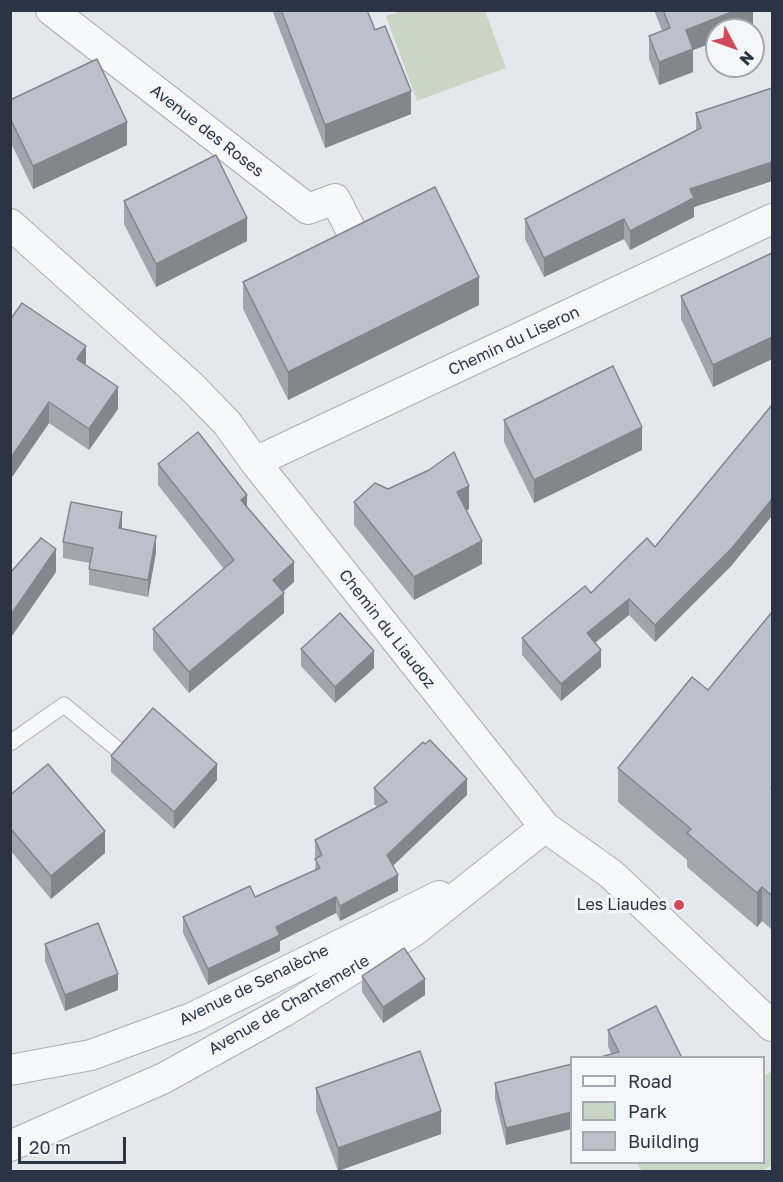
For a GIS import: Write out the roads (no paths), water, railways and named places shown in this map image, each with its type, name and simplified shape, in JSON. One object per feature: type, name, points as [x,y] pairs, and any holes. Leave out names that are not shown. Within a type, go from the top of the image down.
[{"type":"street","name":"Avenue des Roses","points":[[51,10],[308,209],[335,199],[354,236]]},
{"type":"street","name":"Chemin du Liseron","points":[[255,462],[772,219]]},
{"type":"street","name":"Chemin du Liaudoz","points":[[10,224],[190,385],[227,423],[255,462],[545,827],[611,874],[772,1026]]},
{"type":"street","name":"Avenue de Chantemerle","points":[[10,1146],[164,1078],[283,1012],[414,931],[545,827]]},
{"type":"street","name":"Avenue de Senalèche","points":[[10,1070],[91,1055],[194,1017],[488,872]]},
{"type":"lane","points":[[10,743],[64,705],[116,748]]},
{"type":"place","name":"Les Liaudes","points":[[679,905]]}]
